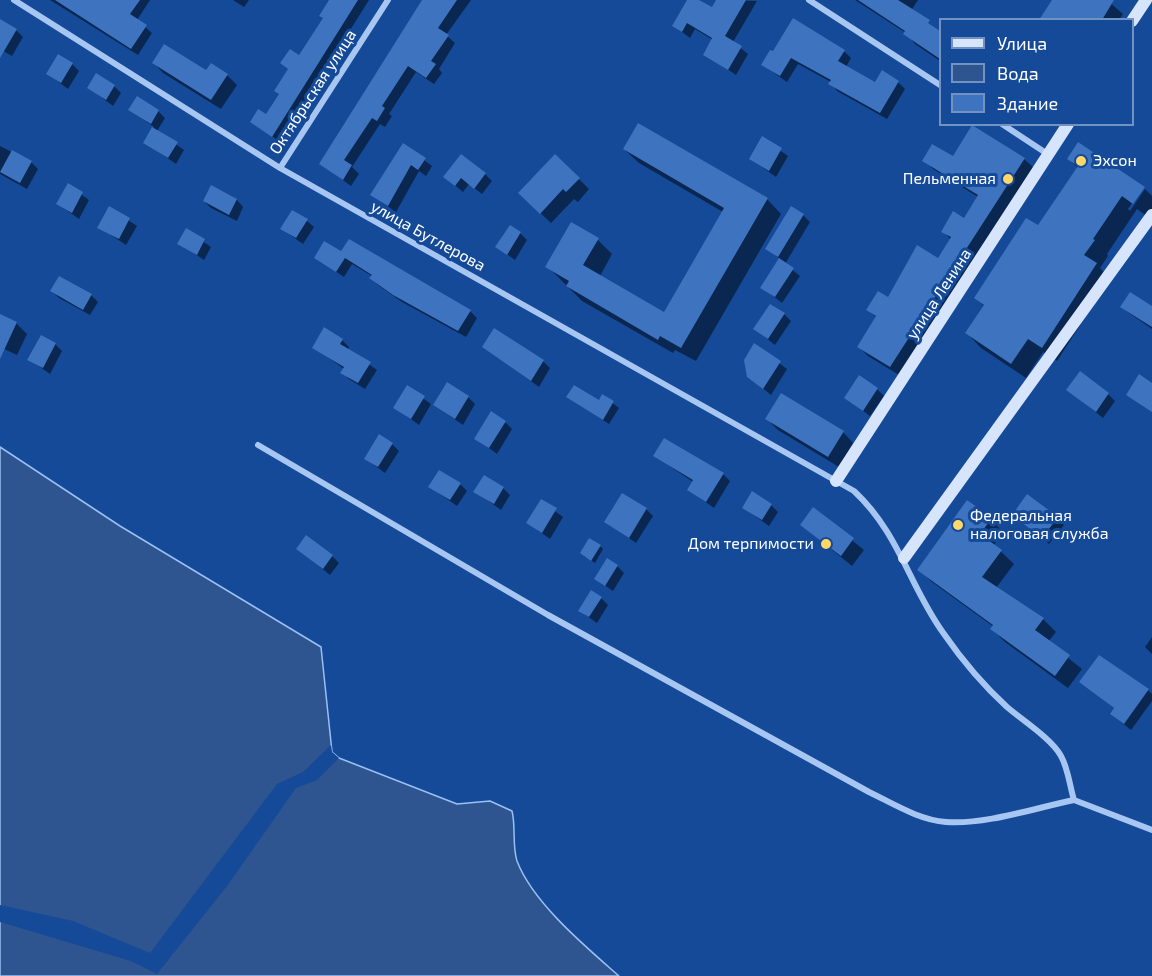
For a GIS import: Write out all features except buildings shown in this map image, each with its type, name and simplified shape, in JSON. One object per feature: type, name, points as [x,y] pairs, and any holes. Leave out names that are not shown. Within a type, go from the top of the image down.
[{"type":"street","name":"улица Бутлерова","points":[[14,0],[280,168],[854,491],[866,502],[904,558],[926,606],[943,634],[967,665],[987,688],[1061,756],[1074,800]]},
{"type":"street","name":"Октябрьская улица","points":[[280,168],[388,0]]},
{"type":"street","points":[[808,0],[939,84]]},
{"type":"street","points":[[1134,18],[1146,0]]},
{"type":"street","points":[[1005,126],[1049,155]]},
{"type":"street","name":"улица Ленина","points":[[836,481],[1067,126]]},
{"type":"street","points":[[904,558],[1152,214]]},
{"type":"street","points":[[258,445],[548,615],[917,815],[946,822],[971,821],[1074,800],[1152,830]]},
{"type":"water","points":[[0,447],[120,526],[321,647],[332,752],[339,758],[457,804],[490,801],[512,811],[517,861],[535,893],[591,952],[619,976],[0,976]]},
{"type":"pier","points":[[331,745],[332,752],[339,758],[317,780],[296,788],[227,886],[157,974],[131,961],[0,922],[0,905],[73,921],[150,953],[277,784],[303,772]]},
{"type":"place","name":"Эхсон","points":[[1081,161]]},
{"type":"place","name":"Пельменная","points":[[1008,179]]},
{"type":"place","name":"Федеральная налоговая служба","points":[[958,525]]},
{"type":"place","name":"Дом терпимости","points":[[826,544]]}]
